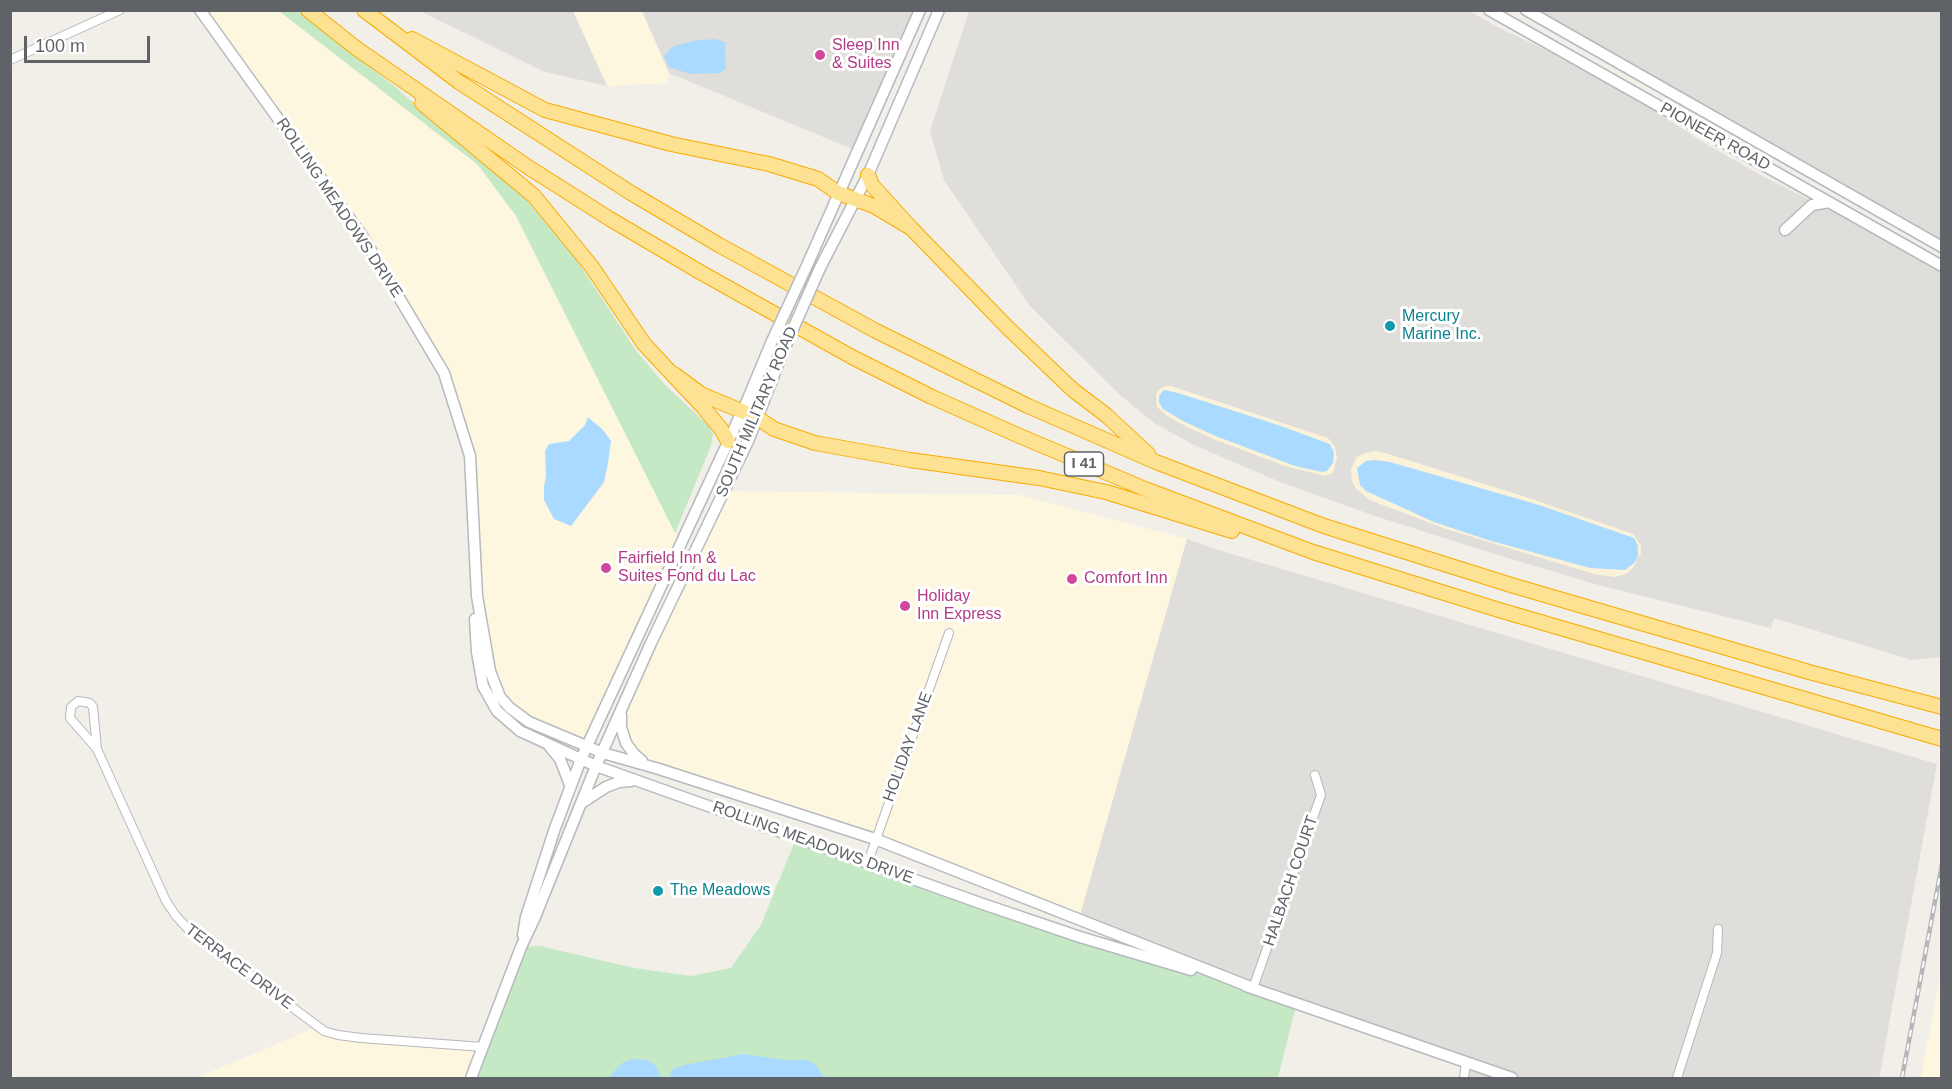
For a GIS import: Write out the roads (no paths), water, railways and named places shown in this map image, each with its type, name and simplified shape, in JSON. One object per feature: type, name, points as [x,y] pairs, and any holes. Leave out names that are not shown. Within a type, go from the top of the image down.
[{"type":"highway","name":"I 41","points":[[308,10],[356,48],[528,167],[610,219],[852,357],[932,397],[1145,489],[1312,552],[1425,588],[1941,739]]},
{"type":"highway","name":"I 41","points":[[364,10],[459,82],[631,193],[719,245],[947,367],[1028,406],[1156,462],[1324,526],[1510,585],[1809,672],[1941,706]]},
{"type":"highway","points":[[376,21],[545,110],[671,144],[770,164],[818,179],[838,193],[880,209],[911,228]]},
{"type":"highway","points":[[356,48],[534,196],[592,267],[644,344],[715,421],[728,441]]},
{"type":"highway","points":[[868,175],[872,185],[991,312],[1065,382],[1106,415],[1156,462]]},
{"type":"highway","points":[[674,374],[702,394],[758,418],[774,429],[815,443],[910,460],[1039,477],[1106,492],[1239,533],[1312,552]]},
{"type":"main road","name":"ROLLING MEADOWS DRIVE","points":[[200,10],[363,237],[444,374],[470,456],[477,596],[476,644],[481,677],[486,693],[497,711],[508,722],[520,731],[596,766],[1080,938],[1253,988]]},
{"type":"main road","name":"SOUTH MILITARY ROAD","points":[[521,947],[531,902],[580,759],[742,411],[920,10]]},
{"type":"main road","name":"SOUTH MILITARY ROAD","points":[[471,1078],[521,947],[536,917],[596,766],[651,643],[758,418],[785,347],[820,268],[868,175],[939,10]]},
{"type":"main road","name":"PIONEER ROAD","points":[[1489,10],[1941,266]]},
{"type":"main road","name":"PIONEER ROAD","points":[[1526,10],[1941,246]]},
{"type":"main road","points":[[1785,230],[1809,207],[1817,203],[1829,202]]},
{"type":"main road","name":"ROLLING MEADOWS DRIVE","points":[[477,596],[490,671],[500,697],[510,708],[529,722],[603,753],[647,765],[875,839],[1253,988],[1512,1078]]},
{"type":"main road","points":[[621,712],[621,728],[626,743],[634,754],[647,765]]},
{"type":"main road","points":[[548,744],[560,759],[570,786]]},
{"type":"main road","points":[[581,804],[586,798],[606,787],[619,782],[636,780]]},
{"type":"street","points":[[10,60],[120,10]]},
{"type":"street","name":"HOLIDAY LANE","points":[[868,862],[949,633]]},
{"type":"street","name":"TERRACE DRIVE","points":[[97,749],[93,707],[90,703],[78,701],[71,707],[70,718],[97,749],[166,901],[188,929],[324,1031],[361,1038],[483,1047]]},
{"type":"street","name":"HALBACH COURT","points":[[1253,988],[1321,795],[1315,775]]},
{"type":"street","points":[[1677,1078],[1717,952],[1718,929]]},
{"type":"street","points":[[1464,1078],[1467,1063]]},
{"type":"water","points":[[715,39],[725,42],[726,69],[720,73],[690,74],[669,67],[664,56],[672,47],[692,41]]},
{"type":"water","points":[[1164,390],[1278,425],[1330,444],[1334,453],[1333,463],[1327,471],[1322,472],[1295,466],[1213,435],[1163,409],[1159,396]]},
{"type":"water","points":[[588,417],[603,430],[611,441],[608,463],[604,482],[571,526],[554,519],[544,500],[545,451],[549,444],[569,441],[585,425]]},
{"type":"water","points":[[1366,461],[1390,462],[1539,505],[1634,538],[1638,546],[1638,557],[1625,570],[1590,568],[1488,540],[1434,522],[1366,491],[1360,485],[1357,468]]},
{"type":"water","points":[[744,1054],[785,1060],[807,1060],[815,1064],[825,1078],[671,1078],[670,1074],[673,1069],[684,1065]]},
{"type":"water","points":[[633,1059],[647,1060],[657,1067],[661,1078],[608,1078],[622,1063]]},
{"type":"railway","points":[[1902,1078],[1942,864]]},
{"type":"place","name":"Sleep Inn & Suites","points":[[820,55]]},
{"type":"place","name":"Mercury Marine Inc.","points":[[1390,326]]},
{"type":"place","name":"Fairfield Inn & Suites Fond du Lac","points":[[606,568]]},
{"type":"place","name":"Comfort Inn","points":[[1072,579]]},
{"type":"place","name":"Holiday Inn Express","points":[[905,606]]},
{"type":"place","name":"The Meadows","points":[[658,891]]}]
